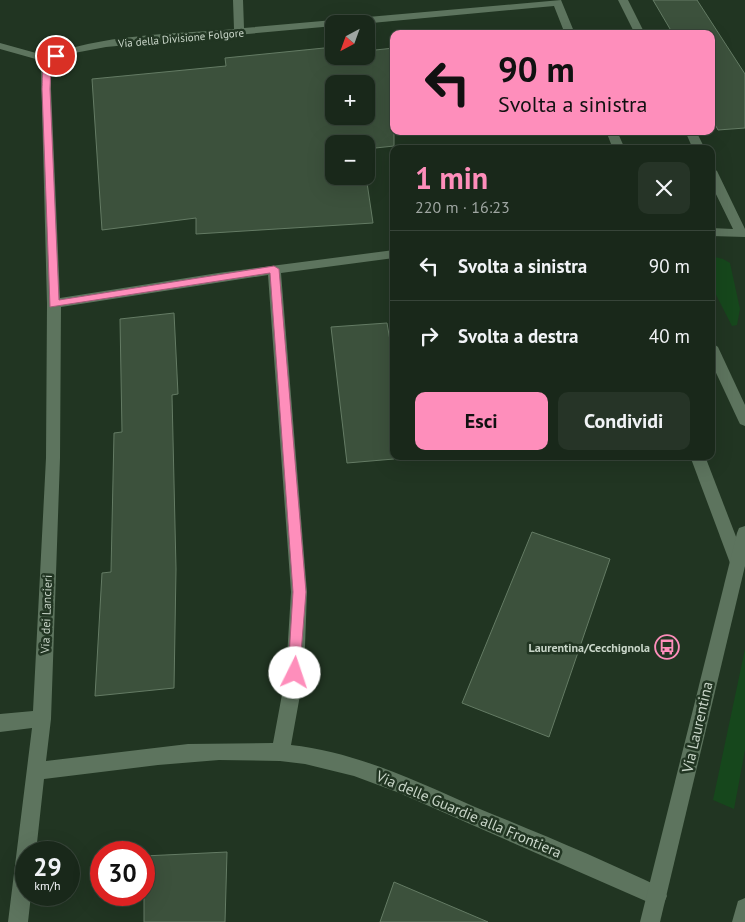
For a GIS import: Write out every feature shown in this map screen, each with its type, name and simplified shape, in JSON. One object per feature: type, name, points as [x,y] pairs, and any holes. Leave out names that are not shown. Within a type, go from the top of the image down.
[{"type":"street","points":[[238,0],[239,32]]},
{"type":"street","points":[[623,0],[638,30]]},
{"type":"street","points":[[557,2],[568,30]]},
{"type":"street","name":"Via della Divisione Folgore","points":[[50,60],[66,52],[106,44],[557,2]]},
{"type":"street","points":[[0,46],[50,60],[46,70],[46,89],[54,304],[274,269],[390,254]]},
{"type":"street","points":[[715,179],[743,233],[715,232]]},
{"type":"street","points":[[274,269],[299,592],[295,673],[281,752]]},
{"type":"street","name":"Via dei Lancieri","points":[[18,922],[42,720],[53,458],[54,304]]},
{"type":"street","points":[[715,356],[745,420]]},
{"type":"street","points":[[699,460],[738,563]]},
{"type":"street","name":"Via Laurentina","points":[[650,922],[696,727],[745,533]]},
{"type":"street","points":[[0,723],[42,720]]},
{"type":"street","name":"Via delle Guardie alla Frontiera","points":[[36,772],[197,752],[281,752],[316,757],[376,774],[416,789],[604,870],[657,896]]},
{"type":"street","points":[[742,922],[745,908]]},
{"type":"green space","points":[[715,257],[730,263],[740,309],[737,325],[732,326],[715,293]]},
{"type":"green space","points":[[745,649],[745,750],[734,809],[713,800]]},
{"type":"building","points":[[653,0],[697,0],[745,74],[745,128],[718,130],[715,124],[715,30],[671,30]]},
{"type":"building","points":[[325,48],[325,65],[375,65],[375,50],[390,48],[390,135],[394,135],[394,145],[375,148],[375,135],[325,135],[325,185],[367,185],[373,223],[196,234],[196,218],[102,230],[92,79],[226,66],[225,58]]},
{"type":"building","points":[[174,313],[178,394],[172,395],[176,569],[174,688],[95,696],[102,573],[111,572],[114,433],[122,432],[120,319]]},
{"type":"building","points":[[387,323],[390,341],[390,459],[347,463],[331,327]]},
{"type":"building","points":[[532,532],[610,559],[549,737],[462,703]]},
{"type":"building","points":[[227,852],[225,922],[144,922],[144,906],[155,906],[155,855]]},
{"type":"building","points":[[394,882],[488,922],[380,922]]},
{"type":"place","name":"Laurentina/Cecchignola","points":[[667,647]]},
{"type":"route","points":[[56,56],[50,60],[46,70],[54,304],[274,269],[297,553],[299,592],[295,673]]}]
